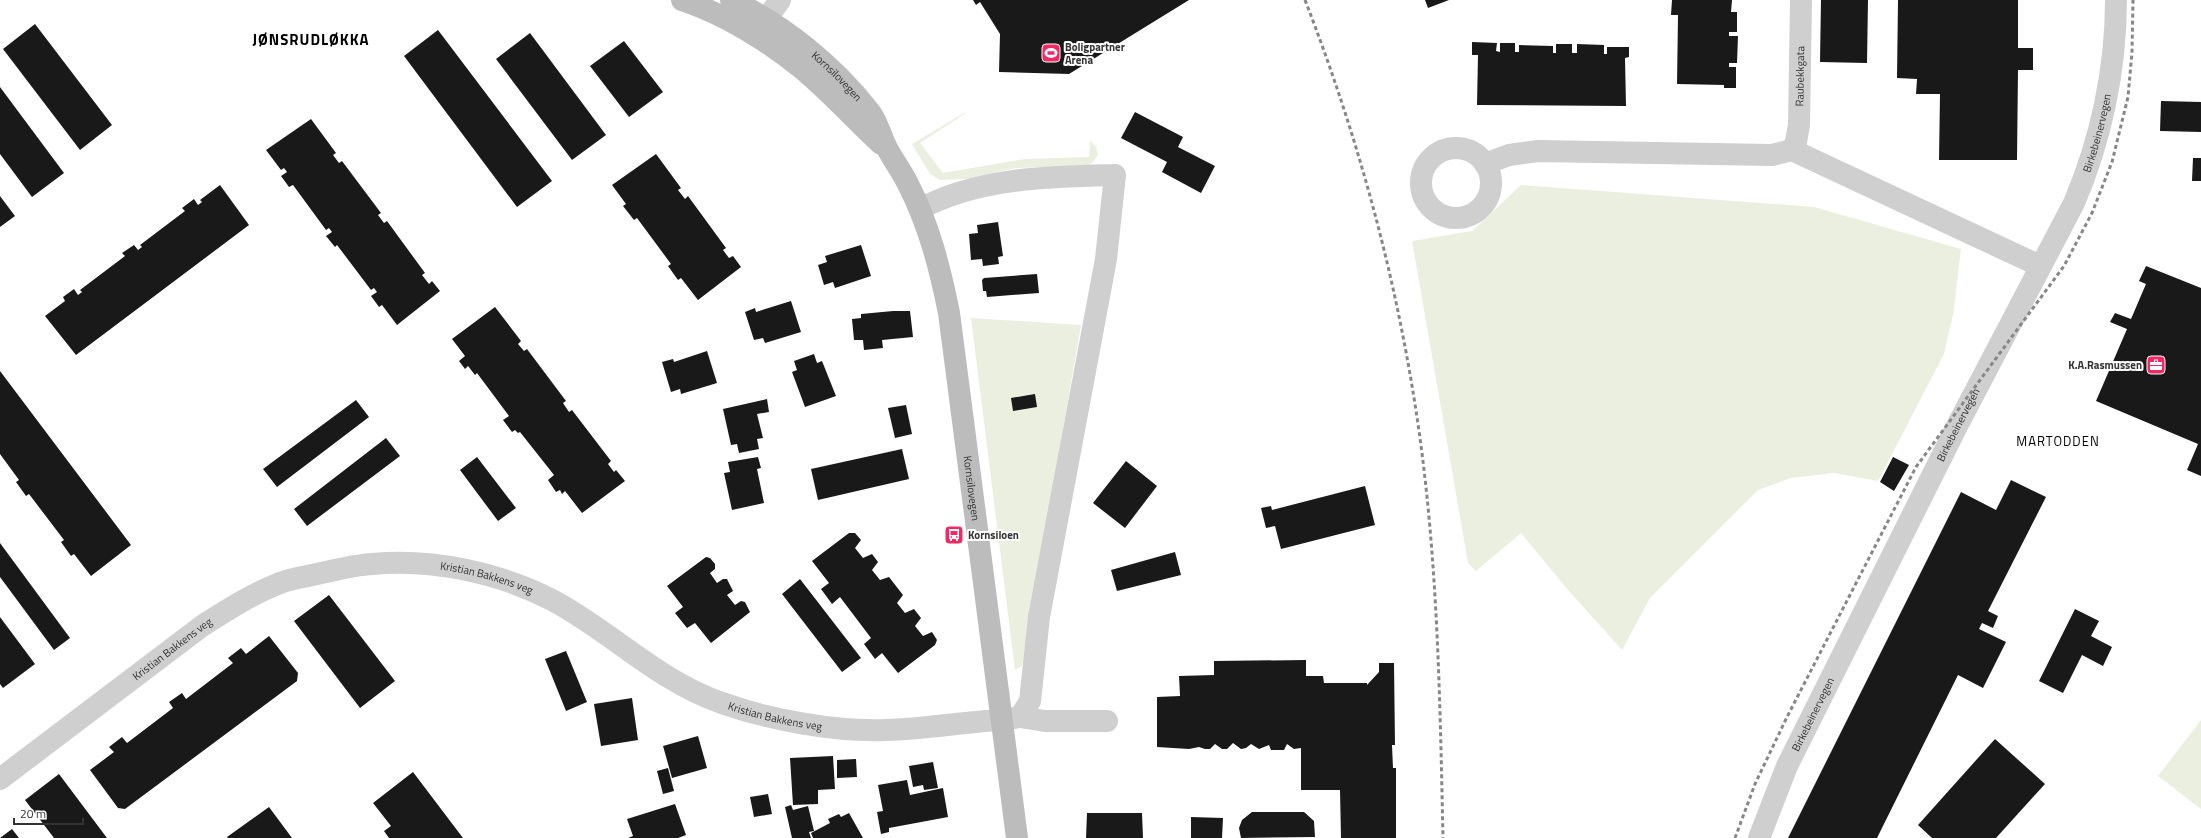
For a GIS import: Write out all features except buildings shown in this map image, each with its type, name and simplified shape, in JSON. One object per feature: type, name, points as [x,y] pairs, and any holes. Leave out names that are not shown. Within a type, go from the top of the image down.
[{"type":"main road","name":"Kornsilovegen","points":[[682,0],[721,17],[760,28],[821,61],[844,83],[871,113],[888,150],[908,182],[920,209],[941,269],[949,313],[1011,719],[1017,838]]},
{"type":"main road","name":"Kornsilovegen","points":[[732,0],[760,28]]},
{"type":"street","points":[[760,28],[780,0]]},
{"type":"street","name":"Raubekkgata","points":[[1792,150],[1796,142],[1799,125],[1801,0]]},
{"type":"street","name":"Birkebeinervegen","points":[[1759,838],[1787,766],[1956,428],[2074,203],[2094,150],[2110,74],[2116,30],[2116,0]]},
{"type":"street","points":[[1485,164],[1508,155],[1538,151],[1772,155],[1792,150],[2040,266]]},
{"type":"street","points":[[920,209],[936,201],[1006,182],[1057,176],[1115,174],[1106,259],[1039,617],[1030,701],[1011,719]]},
{"type":"street","name":"Kristian Bakkens veg","points":[[0,779],[202,626],[234,605],[282,582],[373,563],[438,565],[471,571],[512,583],[553,601],[586,620],[641,661],[674,681],[721,703],[762,715],[804,724],[886,730],[1011,719]]},
{"type":"street","points":[[1011,719],[1045,721],[1106,721]]},
{"type":"green space","points":[[966,113],[920,143],[943,173],[1024,159],[1089,157],[1090,140],[1096,147],[1098,155],[1088,166],[1016,168],[966,179],[940,180],[930,174],[912,144]]},
{"type":"green space","points":[[1521,185],[1814,207],[1961,249],[1953,315],[1944,354],[1878,481],[1834,473],[1791,478],[1758,490],[1650,598],[1622,650],[1568,590],[1521,533],[1476,571],[1468,563],[1412,241],[1472,231]]},
{"type":"green space","points":[[971,318],[1081,325],[1022,666],[1015,670]]},
{"type":"green space","points":[[2201,720],[2201,809],[2158,776]]},
{"type":"railway","points":[[1305,0],[1325,52],[1359,158],[1388,266],[1410,376],[1419,431],[1425,482],[1434,583],[1439,685],[1443,838]]},
{"type":"railway","points":[[1735,838],[1755,784],[1787,717],[1916,467],[2064,266],[2092,213],[2112,162],[2128,97],[2132,52],[2133,0]]},
{"type":"place","name":"Boligpartner Arena","points":[[1051,53]]},
{"type":"place","name":"K.A.Rasmussen","points":[[2156,365]]},
{"type":"place","name":"Kornsiloen","points":[[954,535]]},
{"type":"district","name":"JØNSRUDLØKKA","points":[[311,40]]},
{"type":"district","name":"MARTODDEN","points":[[2058,441]]}]
